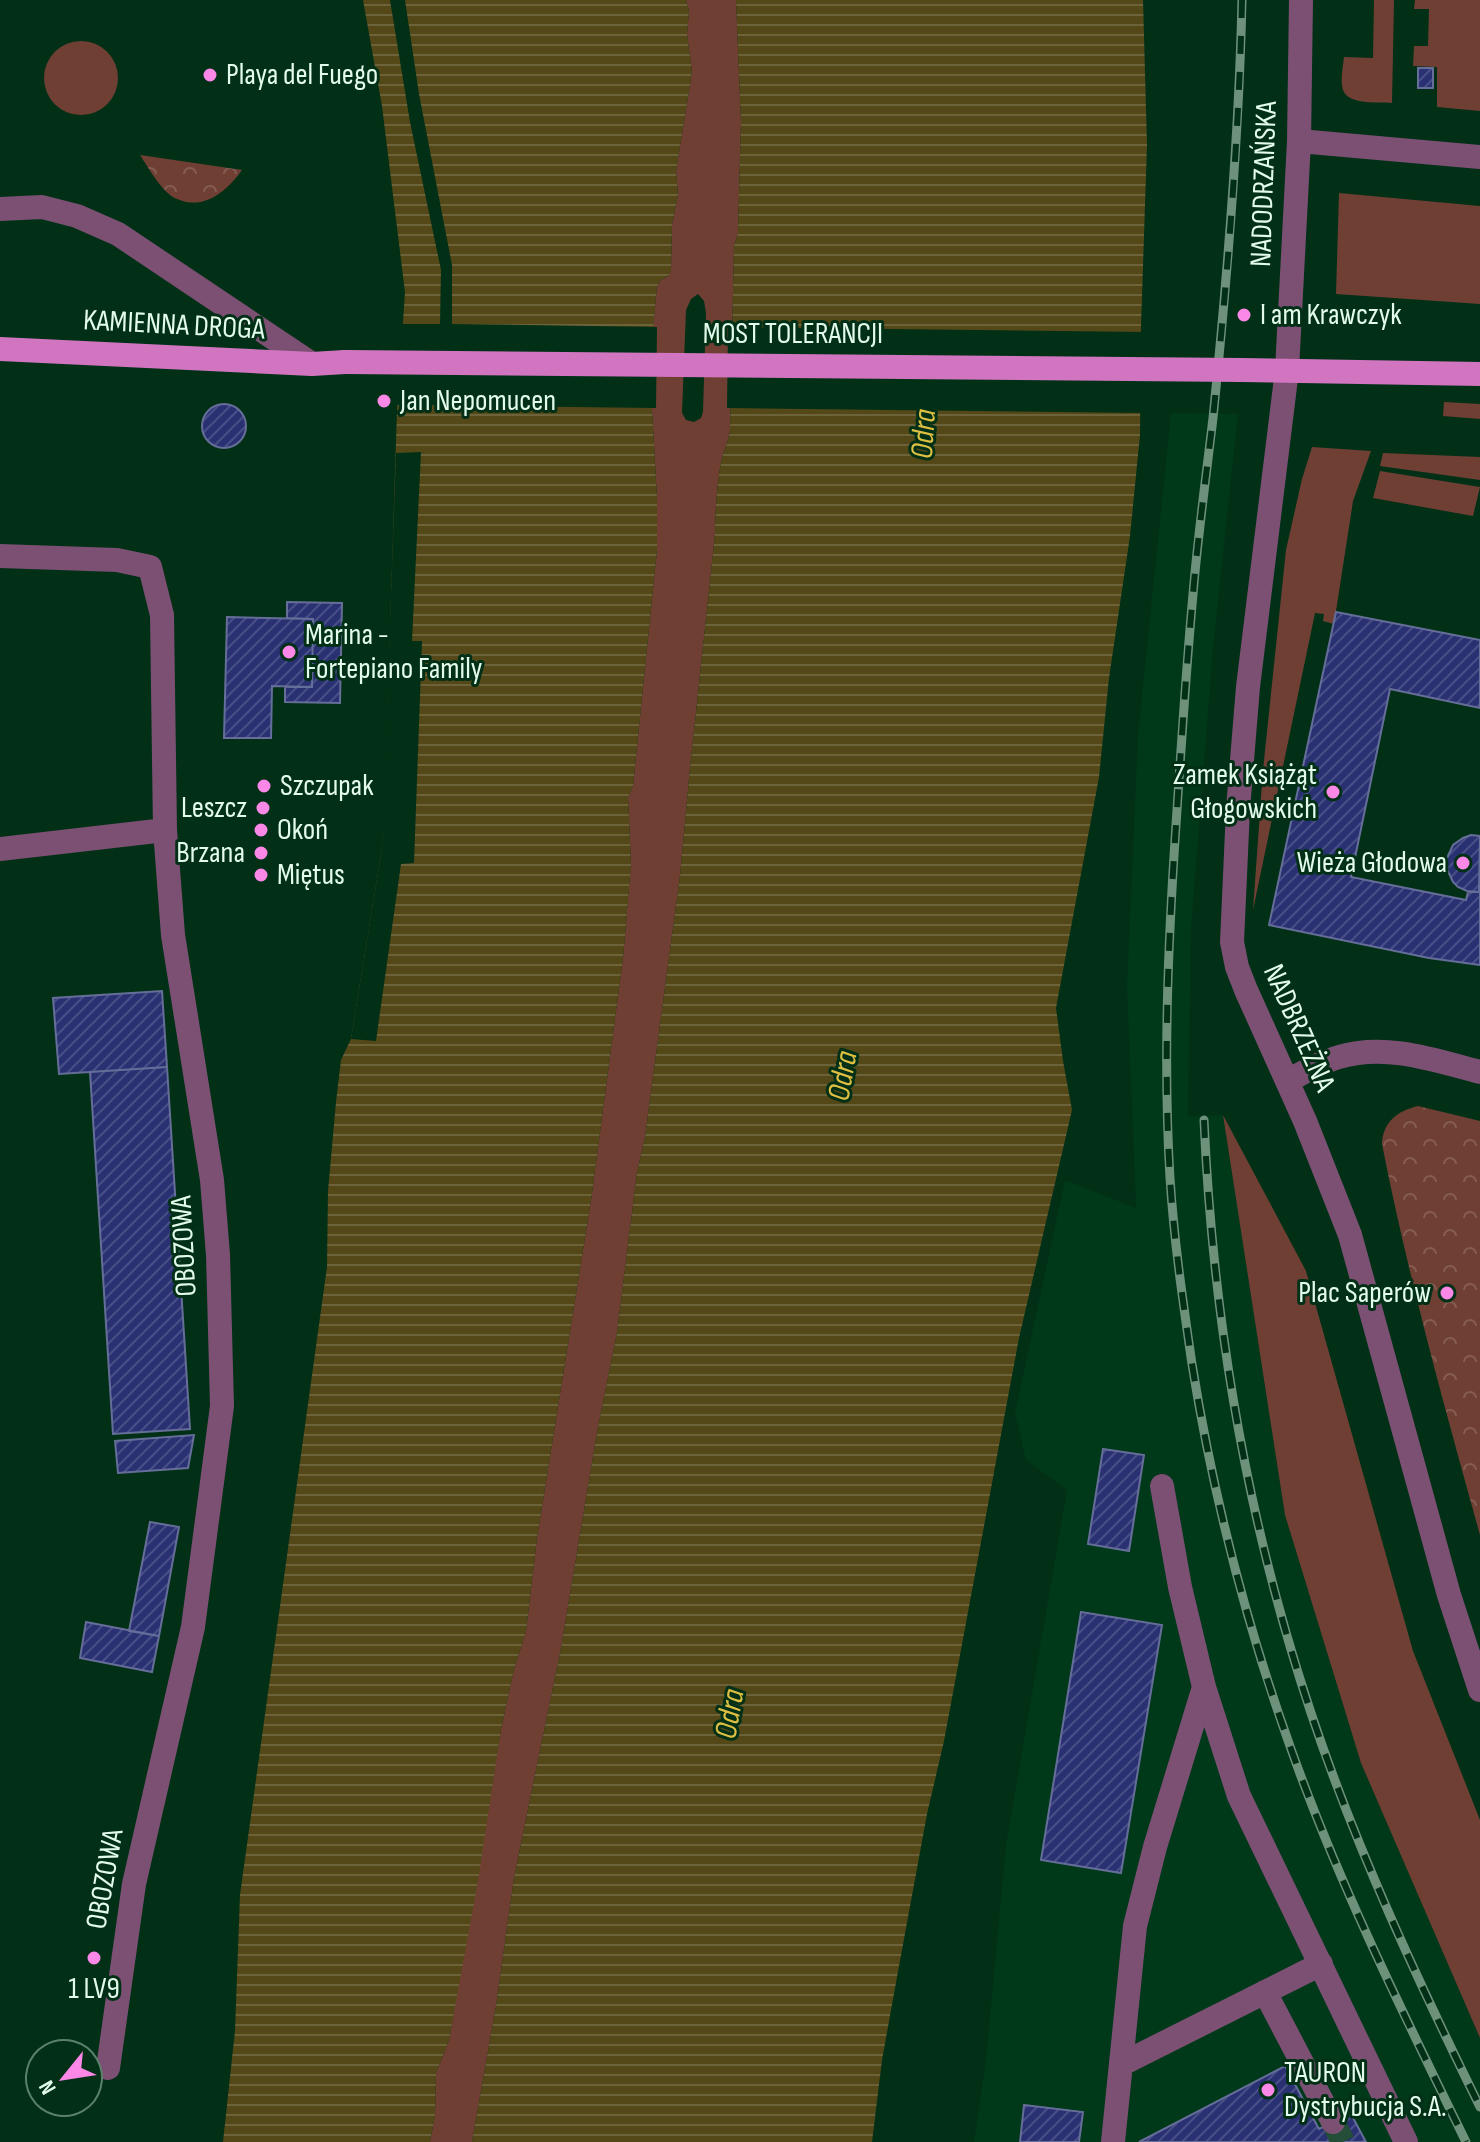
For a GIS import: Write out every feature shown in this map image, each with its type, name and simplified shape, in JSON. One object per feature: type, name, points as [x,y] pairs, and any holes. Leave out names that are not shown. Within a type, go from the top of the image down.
[{"type":"main road","name":"KAMIENNA DROGA","points":[[0,349],[312,364],[345,362]]},
{"type":"main road","name":"MOST TOLERANCJI","points":[[345,362],[1480,374]]},
{"type":"street","name":"NADODRZAŃSKA","points":[[1287,370],[1299,141],[1301,0]]},
{"type":"street","points":[[1299,141],[1480,157]]},
{"type":"street","points":[[0,209],[42,207],[77,216],[118,234],[312,364]]},
{"type":"street","name":"NADBRZEŻNA","points":[[1287,370],[1248,687],[1231,930],[1233,953],[1323,1163],[1350,1235],[1449,1595],[1480,1690]]},
{"type":"street","name":"OBOZOWA","points":[[0,556],[117,560],[150,567],[162,615],[165,830],[173,935],[212,1180],[218,1255],[222,1406],[193,1627],[134,1884],[108,2068]]},
{"type":"street","points":[[0,849],[165,830]]},
{"type":"street","points":[[1288,1081],[1325,1061],[1363,1052],[1407,1054],[1480,1072]]},
{"type":"street","points":[[1162,1486],[1180,1587],[1204,1687],[1239,1796],[1406,2142]]},
{"type":"street","points":[[1113,2142],[1135,1926],[1155,1847],[1204,1687]]},
{"type":"street","points":[[1122,2064],[1321,1964]]},
{"type":"street","points":[[1265,1992],[1333,2122]]},
{"type":"shaded area","name":"TAURON Dystrybucja S.A.","points":[[1171,413],[1238,414],[1213,648],[1191,929],[1188,1116],[1223,1115],[1285,1515],[1361,1763],[1480,2038],[1480,2142],[974,2142],[986,2060],[1006,1845],[1067,1490],[1026,1460],[1015,1413],[1065,1180],[1136,1208],[1127,986],[1138,735]]},
{"type":"green space","points":[[686,0],[736,0],[741,121],[738,233],[734,246],[730,430],[717,489],[680,876],[617,1333],[561,1648],[514,1878],[472,2142],[430,2142],[435,2115],[436,2073],[449,2040],[501,1729],[526,1631],[537,1538],[591,1200],[623,958],[631,863],[628,797],[633,786],[657,550],[652,410],[654,318],[657,286],[671,270],[672,224],[678,195],[676,171],[692,72],[687,34],[689,11]],"holes":[[[698,294],[704,301],[703,412],[701,418],[694,422],[686,420],[682,413],[686,310],[691,299]]]},
{"type":"green space","points":[[1374,0],[1394,0],[1392,103],[1351,98],[1342,86],[1344,57],[1373,58]]},
{"type":"green space","points":[[1415,0],[1480,0],[1480,111],[1437,107],[1437,67],[1413,66],[1414,46],[1428,46],[1429,9],[1414,9]]},
{"type":"green space","points":[[74,41],[88,41],[102,47],[112,57],[118,78],[112,99],[102,109],[88,115],[74,115],[60,109],[50,99],[44,85],[44,71],[50,57],[60,47]]},
{"type":"green space","points":[[140,155],[242,170],[214,197],[187,202],[166,192]]},
{"type":"green space","points":[[1339,193],[1480,206],[1480,304],[1336,294]]},
{"type":"green space","points":[[1444,402],[1480,404],[1480,419],[1443,416]]},
{"type":"green space","points":[[1312,447],[1371,451],[1353,501],[1334,624],[1323,621],[1324,614],[1315,613],[1253,910],[1263,770],[1286,550]]},
{"type":"green space","points":[[1383,453],[1480,457],[1480,480],[1380,466]]},
{"type":"green space","points":[[1380,471],[1480,487],[1473,516],[1373,498]]},
{"type":"green space","name":"Plac Saperów","points":[[1418,1106],[1480,1121],[1480,1535],[1415,1291],[1382,1144],[1385,1129],[1392,1119]]},
{"type":"green space","points":[[1223,1115],[1306,1271],[1413,1651],[1480,1820],[1480,2038],[1361,1763],[1285,1515]]},
{"type":"water","points":[[363,0],[686,0],[692,72],[676,171],[678,195],[672,224],[671,270],[657,286],[654,318],[652,410],[657,550],[633,786],[628,797],[631,864],[623,958],[591,1200],[537,1538],[526,1631],[501,1729],[449,2040],[436,2073],[435,2115],[430,2142],[223,2142],[235,2031],[240,1895],[327,1267],[328,1191],[341,1060],[351,1039],[382,848],[397,411],[405,292],[382,106]]},
{"type":"water","name":"Odra","points":[[736,0],[1143,0],[1147,145],[1140,435],[1099,777],[1056,1008],[1072,1110],[1019,1338],[897,1977],[872,2142],[472,2142],[514,1878],[561,1648],[617,1333],[680,876],[717,489],[730,430],[734,246],[738,233],[741,121]]},
{"type":"pier","points":[[390,0],[405,0],[419,94],[452,265],[452,324],[657,327],[656,408],[393,405],[399,324],[440,324],[441,270],[410,122]]},
{"type":"pier","points":[[728,327],[1145,332],[1144,413],[727,408]]},
{"type":"pier","points":[[421,452],[412,641],[422,641],[414,863],[401,864],[376,1041],[351,1039],[382,848],[396,453]]},
{"type":"building","points":[[1418,68],[1433,68],[1433,88],[1418,88]]},
{"type":"building","points":[[224,404],[240,410],[246,426],[240,442],[224,448],[208,442],[202,426],[208,410]]},
{"type":"building","points":[[287,602],[342,603],[340,703],[285,702],[285,687],[312,687],[313,619],[287,618]]},
{"type":"building","name":"Zamek Książąt Głogowskich","points":[[1336,612],[1480,640],[1480,708],[1390,689],[1351,877],[1466,900],[1468,892],[1480,892],[1480,965],[1429,958],[1269,925]]},
{"type":"building","points":[[227,617],[313,619],[312,687],[272,686],[271,738],[224,738]]},
{"type":"building","name":"Wieża Głodowa","points":[[1471,835],[1480,836],[1479,892],[1458,887],[1447,869],[1447,858],[1453,845]]},
{"type":"building","points":[[162,991],[167,1067],[59,1074],[53,998]]},
{"type":"building","points":[[167,1067],[190,1429],[113,1434],[90,1072]]},
{"type":"building","points":[[194,1435],[188,1468],[118,1473],[115,1441]]},
{"type":"building","points":[[1103,1449],[1144,1455],[1129,1551],[1088,1544]]},
{"type":"building","points":[[150,1522],[179,1527],[159,1636],[129,1631]]},
{"type":"building","points":[[1081,1612],[1162,1625],[1121,1873],[1041,1860]]},
{"type":"building","points":[[86,1622],[159,1636],[152,1672],[80,1658]]},
{"type":"building","name":"TAURON Dystrybucja S.A.","points":[[1285,2066],[1319,2129],[1351,2114],[1366,2142],[1139,2142]]},
{"type":"building","points":[[1024,2105],[1083,2112],[1079,2142],[1020,2142]]},
{"type":"tunnel","points":[[1333,2122],[1343,2142]]},
{"type":"railway","points":[[1242,0],[1228,262],[1193,594],[1173,869],[1167,1046],[1168,1134],[1174,1225],[1192,1364],[1210,1462],[1232,1559],[1260,1655],[1291,1749],[1330,1849],[1373,1948],[1466,2142]]},
{"type":"railway","points":[[1204,1120],[1225,1346],[1251,1494],[1288,1641],[1329,1763],[1368,1863],[1480,2107]]},
{"type":"place","name":"Playa del Fuego","points":[[210,75]]},
{"type":"place","name":"I am Krawczyk","points":[[1244,315]]},
{"type":"place","name":"Jan Nepomucen","points":[[384,401]]},
{"type":"place","name":"Marina - Fortepiano Family","points":[[289,652]]},
{"type":"place","name":"Szczupak","points":[[264,786]]},
{"type":"place","name":"Zamek Książąt Głogowskich","points":[[1333,792]]},
{"type":"place","name":"Leszcz","points":[[263,808]]},
{"type":"place","name":"Okoń","points":[[261,830]]},
{"type":"place","name":"Brzana","points":[[261,853]]},
{"type":"place","name":"Wieża Głodowa","points":[[1463,863]]},
{"type":"place","name":"Miętus","points":[[261,875]]},
{"type":"place","name":"Plac Saperów","points":[[1447,1293]]},
{"type":"place","name":"1 LV9","points":[[94,1958]]},
{"type":"place","name":"TAURON Dystrybucja S.A.","points":[[1268,2090]]}]
